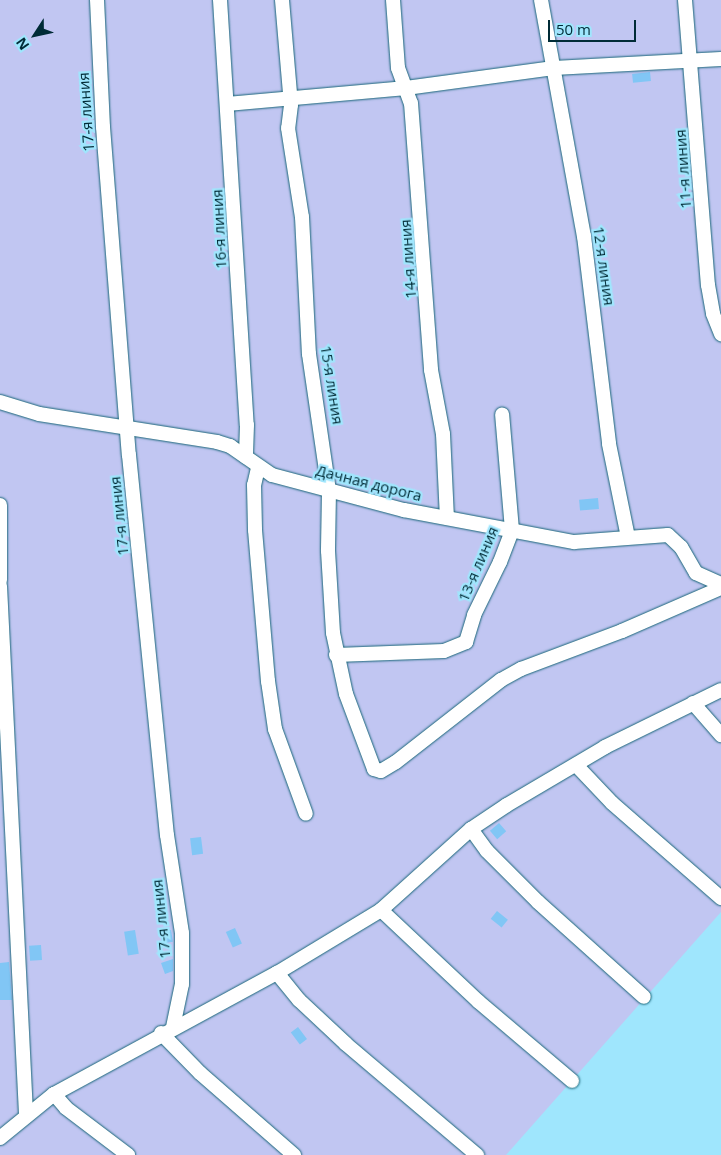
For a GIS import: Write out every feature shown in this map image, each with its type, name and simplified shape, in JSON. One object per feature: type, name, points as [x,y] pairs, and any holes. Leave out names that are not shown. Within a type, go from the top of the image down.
[{"type":"street","name":"17-я линия","points":[[97,0],[103,127],[128,428],[165,816],[182,933],[182,984],[167,1030]]},
{"type":"street","name":"16-я линия","points":[[220,0],[247,425],[246,457]]},
{"type":"street","name":"15-я линия","points":[[282,0],[290,97],[288,128],[302,217],[309,354],[330,491],[328,550],[336,655],[361,740],[374,769],[381,770],[396,762],[500,680],[521,669],[622,631],[721,588]]},
{"type":"street","name":"14-я линия","points":[[393,0],[398,68],[411,103],[425,256],[431,370],[443,434],[446,518]]},
{"type":"street","name":"12-я линия","points":[[541,0],[591,281],[609,444],[628,537]]},
{"type":"street","name":"11-я линия","points":[[685,0],[692,61],[708,284],[713,314],[721,334]]},
{"type":"street","points":[[227,104],[406,88],[554,68],[721,59]]},
{"type":"street","name":"Дачная дорога","points":[[0,402],[39,414],[217,442],[230,446],[258,468],[272,475],[330,491],[446,518],[574,542],[668,535],[681,546],[696,573],[721,584]]},
{"type":"street","name":"13-я линия","points":[[336,655],[444,651],[466,642],[474,615],[500,562],[512,530],[502,414]]},
{"type":"street","points":[[258,468],[254,485],[255,530],[268,681],[275,729],[306,814]]},
{"type":"street","points":[[0,505],[0,580]]},
{"type":"street","points":[[0,586],[26,1114]]},
{"type":"street","points":[[0,1138],[26,1114],[54,1094],[167,1030],[277,973],[381,910],[471,829],[576,765],[721,690]]},
{"type":"street","points":[[693,703],[721,735]]},
{"type":"street","points":[[576,765],[612,804],[721,898]]},
{"type":"street","points":[[471,829],[479,842],[538,902],[644,997]]},
{"type":"street","points":[[381,910],[479,1002],[572,1081]]},
{"type":"street","points":[[277,973],[299,1000],[346,1044],[477,1155]]},
{"type":"street","points":[[167,1030],[200,1073],[294,1155]]},
{"type":"street","points":[[54,1094],[66,1108],[128,1155]]},
{"type":"shaded area","points":[[0,0],[721,0],[721,912],[506,1155],[0,1155]]},
{"type":"building","points":[[650,72],[651,81],[633,83],[632,74]]},
{"type":"building","points":[[598,498],[599,509],[580,511],[579,500]]},
{"type":"building","points":[[499,823],[506,831],[497,839],[490,831]]},
{"type":"building","points":[[201,837],[203,854],[192,855],[190,838]]},
{"type":"building","points":[[497,911],[508,920],[502,928],[491,919]]},
{"type":"building","points":[[235,928],[242,944],[233,948],[226,932]]},
{"type":"building","points":[[135,930],[139,954],[128,955],[124,932]]},
{"type":"building","points":[[171,930],[173,942],[162,944],[160,932]]},
{"type":"building","points":[[41,945],[42,960],[30,961],[29,946]]},
{"type":"building","points":[[173,959],[173,971],[165,974],[161,963]]},
{"type":"building","points":[[9,962],[12,1000],[0,1000],[0,963]]},
{"type":"building","points":[[298,1027],[307,1039],[300,1044],[291,1032]]}]
